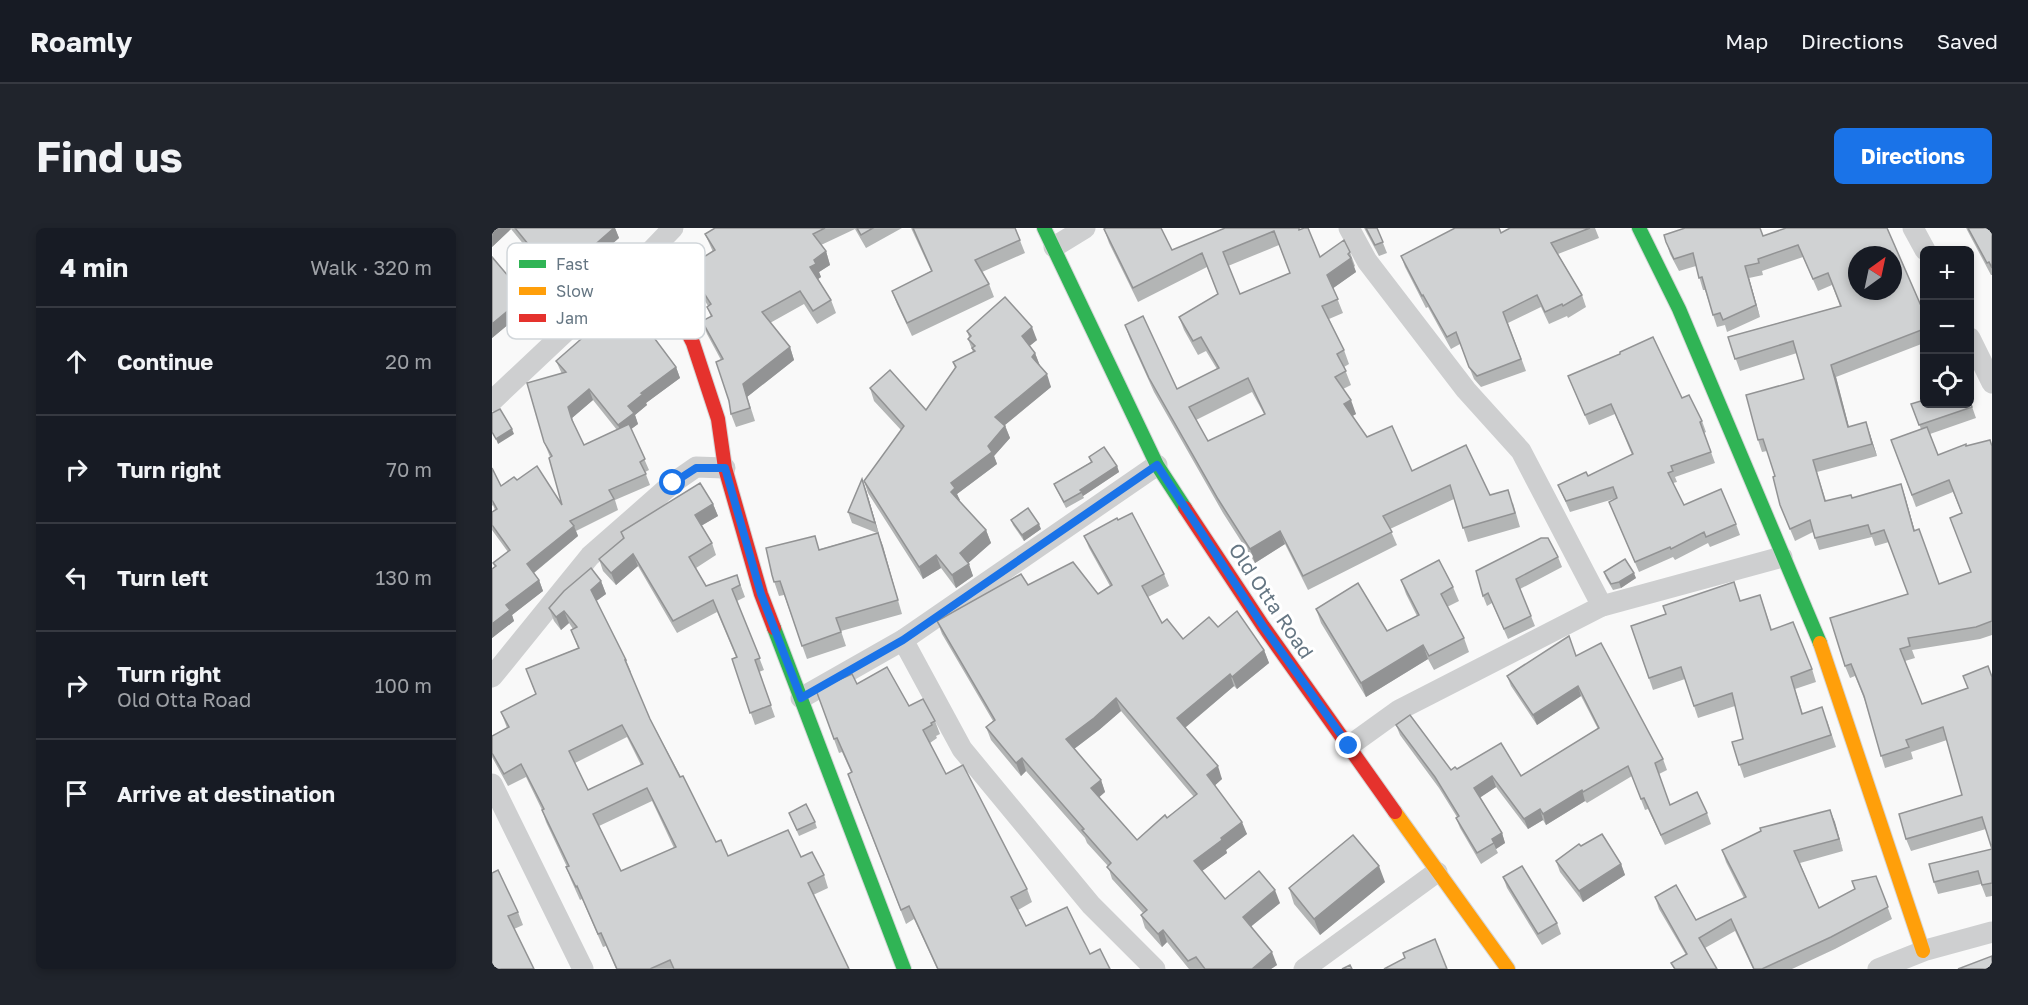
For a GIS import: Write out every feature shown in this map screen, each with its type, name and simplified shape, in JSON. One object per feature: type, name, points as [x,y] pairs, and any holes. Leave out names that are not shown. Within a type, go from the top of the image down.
[{"type":"street","points":[[658,243],[672,228]]},
{"type":"street","points":[[1049,237],[1085,228]]},
{"type":"street","points":[[1349,228],[1367,261],[1466,390],[1521,451],[1602,606]]},
{"type":"street","points":[[1638,228],[1679,309],[1826,658],[1923,951]]},
{"type":"street","points":[[1913,228],[1923,246]]},
{"type":"street","name":"Old Otta Road","points":[[1049,237],[1157,465],[1263,626],[1508,969]]},
{"type":"street","points":[[492,400],[557,339]]},
{"type":"street","points":[[691,339],[718,419],[725,468],[761,594],[904,969]]},
{"type":"street","points":[[1974,346],[1992,382]]},
{"type":"street","points":[[801,698],[903,640],[1157,465]]},
{"type":"street","points":[[492,677],[590,556],[673,483],[696,468],[725,468]]},
{"type":"street","points":[[1349,746],[1398,710],[1602,606],[1782,557]]},
{"type":"street","points":[[903,640],[962,749],[1091,905],[1155,969]]},
{"type":"street","points":[[492,784],[584,969]]},
{"type":"street","points":[[1304,969],[1437,872]]},
{"type":"street","points":[[1878,969],[1923,951],[1992,932]]},
{"type":"building","points":[[515,228],[614,228],[597,243],[527,243]]},
{"type":"building","points":[[715,228],[825,228],[813,234],[826,251],[814,260],[816,264],[810,267],[831,300],[813,311],[800,291],[762,312],[790,347],[743,384],[750,408],[731,414],[716,362],[723,359],[705,326],[705,320],[712,316],[707,307],[711,304],[705,295],[705,256],[715,250],[705,234]]},
{"type":"building","points":[[857,228],[873,228],[861,235]]},
{"type":"building","points":[[913,228],[1015,228],[1020,240],[975,260],[989,284],[907,323],[892,291],[932,271]]},
{"type":"building","points":[[1161,228],[1172,250],[1225,228],[1299,228],[1299,230],[1308,228],[1320,257],[1344,240],[1351,258],[1327,275],[1338,299],[1322,306],[1344,350],[1337,354],[1346,371],[1335,377],[1351,400],[1344,404],[1367,437],[1392,426],[1412,471],[1466,445],[1490,495],[1508,490],[1515,513],[1463,528],[1450,485],[1383,516],[1392,532],[1303,576],[1280,531],[1250,549],[1218,499],[1149,378],[1125,325],[1143,316],[1177,389],[1219,368],[1201,337],[1193,341],[1179,317],[1218,294],[1202,253],[1133,288],[1104,229]],"holes":[[[1274,231],[1290,273],[1240,294],[1223,252]],[[1248,378],[1265,414],[1208,441],[1189,407]]]},
{"type":"building","points":[[1366,228],[1377,228],[1383,242],[1375,245]]},
{"type":"building","points":[[1455,228],[1499,228],[1501,233],[1510,228],[1590,228],[1551,243],[1582,295],[1563,306],[1562,304],[1545,312],[1537,295],[1503,312],[1521,359],[1477,376],[1469,367],[1456,332],[1447,337],[1401,256]]},
{"type":"building","points":[[1685,228],[1760,228],[1763,236],[1786,228],[1887,228],[1895,246],[1848,246],[1848,300],[1902,300],[1902,262],[1920,303],[1920,331],[1831,365],[1848,427],[1866,422],[1872,444],[1813,460],[1825,501],[1851,495],[1852,498],[1901,484],[1914,531],[1919,529],[1939,584],[1971,572],[1950,518],[1962,513],[1949,480],[1912,495],[1891,440],[1927,427],[1938,455],[1966,444],[1966,446],[1990,440],[1992,446],[1992,621],[1976,627],[1908,638],[1910,646],[1900,649],[1922,704],[1968,688],[1963,676],[1988,666],[1992,677],[1992,849],[1982,817],[1906,839],[1899,814],[1962,795],[1943,727],[1906,740],[1909,747],[1881,756],[1864,696],[1851,664],[1845,666],[1830,618],[1908,594],[1884,530],[1871,534],[1868,525],[1815,538],[1810,520],[1790,529],[1780,505],[1773,477],[1775,476],[1763,439],[1758,440],[1746,395],[1804,379],[1793,341],[1735,359],[1728,337],[1841,306],[1828,273],[1813,279],[1798,245],[1758,259],[1759,263],[1745,266],[1756,305],[1723,320],[1720,313],[1713,315],[1702,277],[1699,278],[1693,253],[1674,259],[1664,235]]},
{"type":"building","points":[[1968,228],[1992,228],[1992,268],[1989,262],[1987,263]]},
{"type":"building","points":[[492,257],[507,275],[507,311],[492,324]]},
{"type":"building","points":[[1005,297],[1032,327],[1022,336],[1035,353],[1032,357],[1047,374],[995,417],[1005,426],[988,446],[992,452],[951,483],[955,488],[951,492],[986,530],[960,553],[969,564],[952,575],[936,555],[919,567],[864,481],[904,426],[870,388],[890,370],[926,410],[956,367],[953,362],[975,351],[972,348],[975,346],[968,339],[971,336],[967,331]]},
{"type":"building","points":[[1653,337],[1682,398],[1689,395],[1702,421],[1700,422],[1711,452],[1671,466],[1673,471],[1668,473],[1684,505],[1721,489],[1736,524],[1706,537],[1704,532],[1671,549],[1670,547],[1635,562],[1609,502],[1617,498],[1613,487],[1566,501],[1558,485],[1586,472],[1588,476],[1633,454],[1611,404],[1585,415],[1568,376]]},
{"type":"building","points":[[581,339],[655,339],[676,367],[641,393],[643,394],[628,406],[634,413],[618,425],[589,389],[568,407],[584,445],[629,424],[645,459],[640,462],[646,474],[609,490],[614,499],[570,521],[574,526],[527,564],[539,580],[506,605],[510,610],[492,624],[492,569],[496,566],[493,563],[510,550],[492,525],[492,512],[497,509],[492,500],[492,468],[501,486],[514,477],[517,480],[537,466],[562,505],[549,458],[552,456],[544,442],[527,383],[566,372],[556,361]]},
{"type":"building","points":[[1920,401],[1920,408],[1969,408],[1919,425],[1911,404]]},
{"type":"building","points":[[500,409],[512,429],[496,439],[492,432],[492,413]]},
{"type":"building","points":[[1104,447],[1117,466],[1080,490],[1082,492],[1064,502],[1054,484],[1092,462],[1089,457]]},
{"type":"building","points":[[862,479],[875,523],[848,512]]},
{"type":"building","points":[[700,483],[713,504],[695,515],[712,543],[689,557],[706,586],[737,575],[740,585],[732,589],[760,658],[755,660],[771,705],[750,713],[732,659],[737,657],[713,600],[673,621],[633,554],[611,573],[599,559],[624,538],[621,532]]},
{"type":"building","points":[[1028,508],[1039,524],[1022,535],[1011,520]]},
{"type":"building","points":[[1132,513],[1164,574],[1142,586],[1162,623],[1167,619],[1183,639],[1209,617],[1218,627],[1237,611],[1264,650],[1232,677],[1230,674],[1177,718],[1218,766],[1207,775],[1242,822],[1194,861],[1225,899],[1259,871],[1275,890],[1243,917],[1272,952],[1252,969],[1205,969],[1196,957],[1188,961],[1163,930],[1158,934],[1141,915],[1147,910],[1107,867],[1111,863],[1082,830],[1084,829],[1022,758],[1016,763],[986,727],[995,720],[937,621],[1021,574],[1028,585],[1073,562],[1098,594],[1112,585],[1084,536],[1117,518],[1118,520]],"holes":[[[1116,698],[1197,794],[1167,818],[1165,815],[1137,840],[1091,788],[1101,780],[1066,739]]]},
{"type":"building","points":[[878,533],[898,600],[836,618],[841,632],[802,646],[780,581],[774,582],[766,548],[815,536],[819,550]]},
{"type":"building","points":[[1541,538],[1548,538],[1558,557],[1516,579],[1531,616],[1504,629],[1488,593],[1483,596],[1476,571]]},
{"type":"building","points":[[1625,559],[1634,573],[1611,584],[1604,572]]},
{"type":"building","points":[[1439,560],[1453,587],[1441,594],[1464,638],[1429,656],[1423,645],[1361,683],[1316,609],[1358,583],[1387,631],[1419,615],[1401,580]]},
{"type":"building","points":[[591,568],[601,581],[591,590],[626,660],[650,719],[680,777],[683,776],[716,842],[721,840],[728,856],[788,830],[801,857],[812,852],[824,875],[808,883],[849,969],[674,969],[670,960],[650,969],[617,969],[566,867],[569,866],[521,764],[504,774],[492,753],[492,736],[509,727],[501,712],[536,694],[526,669],[579,648],[571,630],[577,627],[564,611],[556,617],[549,608],[564,591]],"holes":[[[622,725],[643,764],[588,790],[569,751]],[[647,788],[676,847],[621,871],[593,814]]]},
{"type":"building","points":[[1734,582],[1740,601],[1760,595],[1771,630],[1793,622],[1812,669],[1791,677],[1802,714],[1822,707],[1831,735],[1739,765],[1732,742],[1743,739],[1732,693],[1694,706],[1681,667],[1649,678],[1631,626],[1666,614],[1663,606]]},
{"type":"building","points":[[1569,636],[1576,656],[1601,643],[1663,759],[1655,763],[1670,805],[1697,792],[1707,813],[1661,835],[1644,798],[1641,799],[1628,766],[1543,814],[1540,809],[1524,819],[1492,776],[1474,788],[1502,833],[1492,839],[1494,843],[1477,853],[1456,818],[1459,816],[1435,777],[1396,725],[1410,715],[1451,770],[1455,767],[1457,769],[1501,743],[1521,776],[1599,728],[1578,686],[1533,715],[1507,676]]},
{"type":"building","points":[[887,667],[909,706],[923,699],[935,721],[923,730],[946,774],[963,765],[1027,889],[1011,897],[1026,926],[1067,907],[1090,954],[1100,949],[1110,969],[938,969],[909,906],[901,910],[848,774],[852,772],[837,738],[834,739],[816,690],[852,674],[857,684]]},
{"type":"building","points":[[806,804],[815,822],[797,830],[789,813]]},
{"type":"building","points":[[1830,810],[1839,839],[1794,851],[1819,908],[1855,889],[1852,881],[1876,876],[1888,907],[1762,969],[1754,969],[1731,919],[1699,938],[1717,969],[1675,969],[1671,963],[1687,954],[1655,897],[1676,885],[1696,920],[1746,897],[1722,850],[1761,831],[1760,828]]},
{"type":"building","points":[[1602,834],[1621,864],[1579,891],[1556,861],[1579,844],[1581,846]]},
{"type":"building","points":[[1353,835],[1379,866],[1314,919],[1289,888]]},
{"type":"building","points":[[1992,849],[1992,883],[1982,885],[1978,871],[1934,882],[1929,864]]},
{"type":"building","points":[[1522,866],[1557,923],[1538,934],[1503,877]]},
{"type":"building","points":[[498,870],[518,912],[508,916],[534,969],[492,969],[492,873]]},
{"type":"building","points":[[1435,939],[1447,969],[1384,969],[1405,958],[1403,953]]},
{"type":"building","points":[[1992,956],[1992,969],[1958,969]]},
{"type":"traffic: fast","points":[[1044,228],[1157,465],[1185,508]]},
{"type":"traffic: fast","points":[[1639,228],[1679,309],[1820,643]]},
{"type":"traffic: fast","points":[[774,628],[904,969]]},
{"type":"traffic: slow","points":[[1820,643],[1923,951]]},
{"type":"traffic: slow","points":[[1395,812],[1508,969]]},
{"type":"traffic: jam","points":[[691,339],[718,419],[725,468],[761,594],[774,628]]},
{"type":"traffic: jam","points":[[1185,508],[1263,626],[1395,812]]},
{"type":"route","points":[[673,483],[696,468],[725,468],[761,594],[801,698],[903,640],[1157,465],[1263,626],[1349,746]]}]
